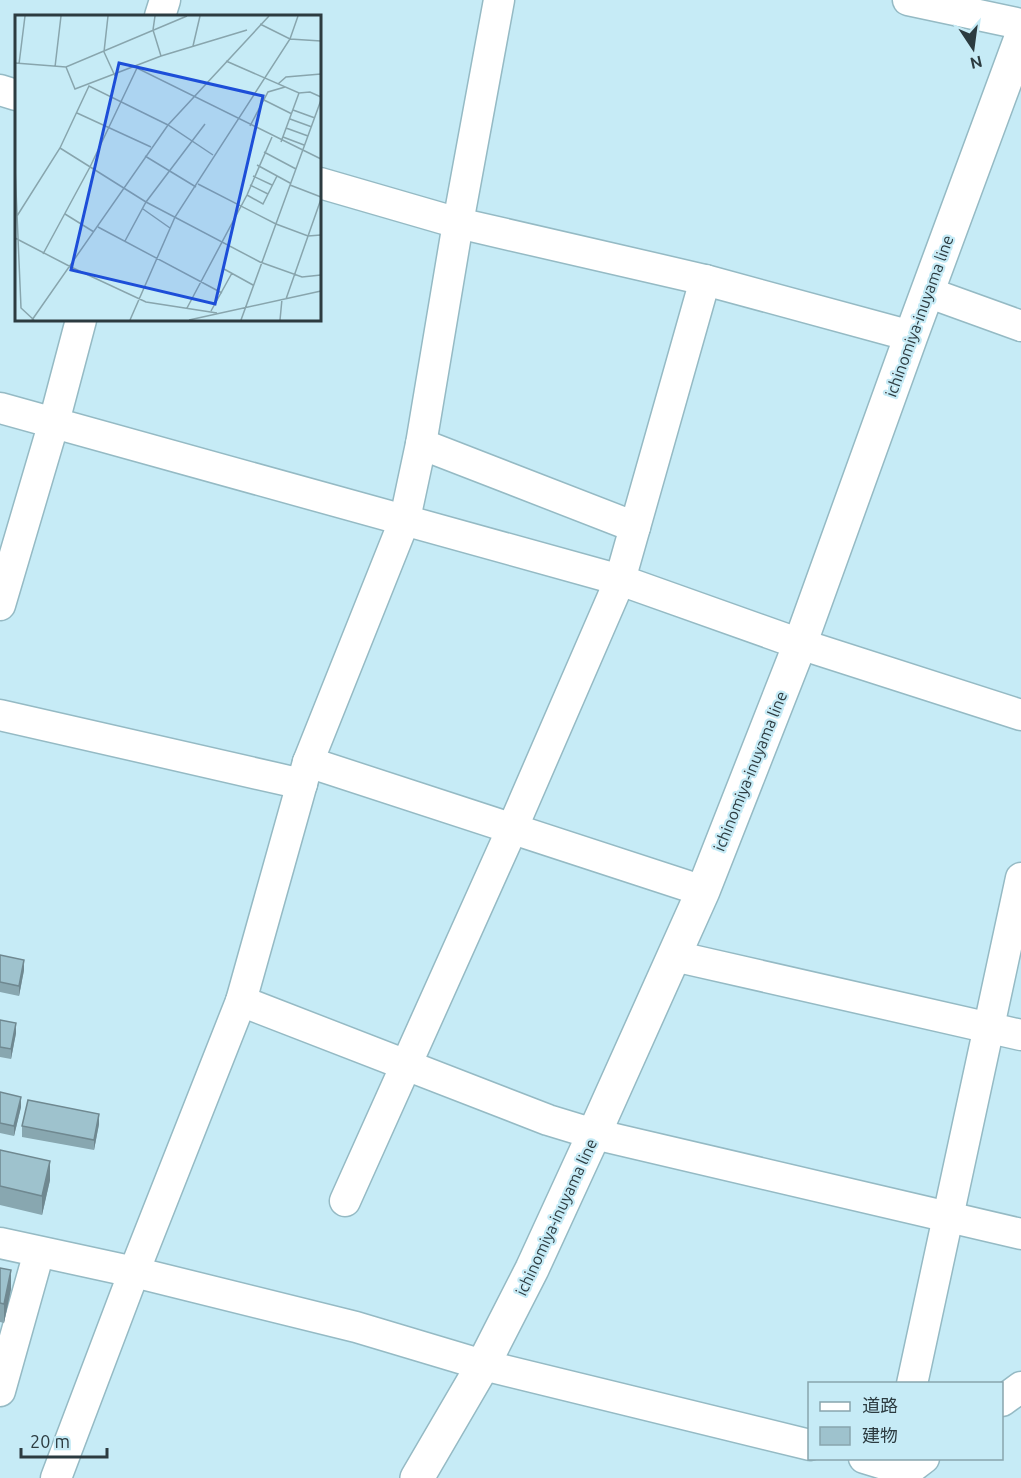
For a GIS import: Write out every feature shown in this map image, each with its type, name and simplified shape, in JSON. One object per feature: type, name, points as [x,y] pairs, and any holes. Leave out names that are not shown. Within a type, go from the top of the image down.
[{"type":"main road","name":"ichinomiya-inuyama line","points":[[417,1478],[483,1365],[532,1269],[703,891],[800,644],[910,336],[1021,38]]},
{"type":"street","points":[[160,15],[165,0]]},
{"type":"street","points":[[56,1478],[241,1001],[305,773],[405,519],[421,444],[499,0]]},
{"type":"street","points":[[908,0],[1021,24]]},
{"type":"street","points":[[0,90],[15,95]]},
{"type":"street","points":[[321,183],[458,223],[705,280],[910,336]]},
{"type":"street","points":[[345,1201],[512,829],[620,580],[705,280]]},
{"type":"street","points":[[927,292],[1021,327]]},
{"type":"street","points":[[0,605],[54,422],[81,321]]},
{"type":"street","points":[[0,408],[620,580],[800,644],[1021,715]]},
{"type":"street","points":[[421,444],[635,527]]},
{"type":"street","points":[[0,715],[305,773],[512,829],[703,891]]},
{"type":"street","points":[[912,1382],[1021,878]]},
{"type":"street","points":[[674,956],[1021,1035]]},
{"type":"street","points":[[241,1001],[548,1120],[594,1134],[1021,1234]]},
{"type":"street","points":[[0,1243],[134,1272],[356,1327],[483,1365],[808,1445]]},
{"type":"street","points":[[0,1391],[39,1252]]},
{"type":"street","points":[[1003,1400],[1021,1387]]},
{"type":"street","points":[[870,1460],[897,1470],[920,1460]]},
{"type":"building","points":[[0,955],[24,960],[19,986],[0,982]]},
{"type":"building","points":[[0,1020],[16,1023],[11,1049],[0,1047]]},
{"type":"building","points":[[0,1092],[21,1097],[14,1126],[0,1123]]},
{"type":"building","points":[[28,1100],[99,1114],[94,1140],[22,1126]]},
{"type":"building","points":[[0,1150],[50,1161],[42,1196],[0,1186]]},
{"type":"building","points":[[0,1268],[11,1270],[4,1304],[0,1303]]}]
